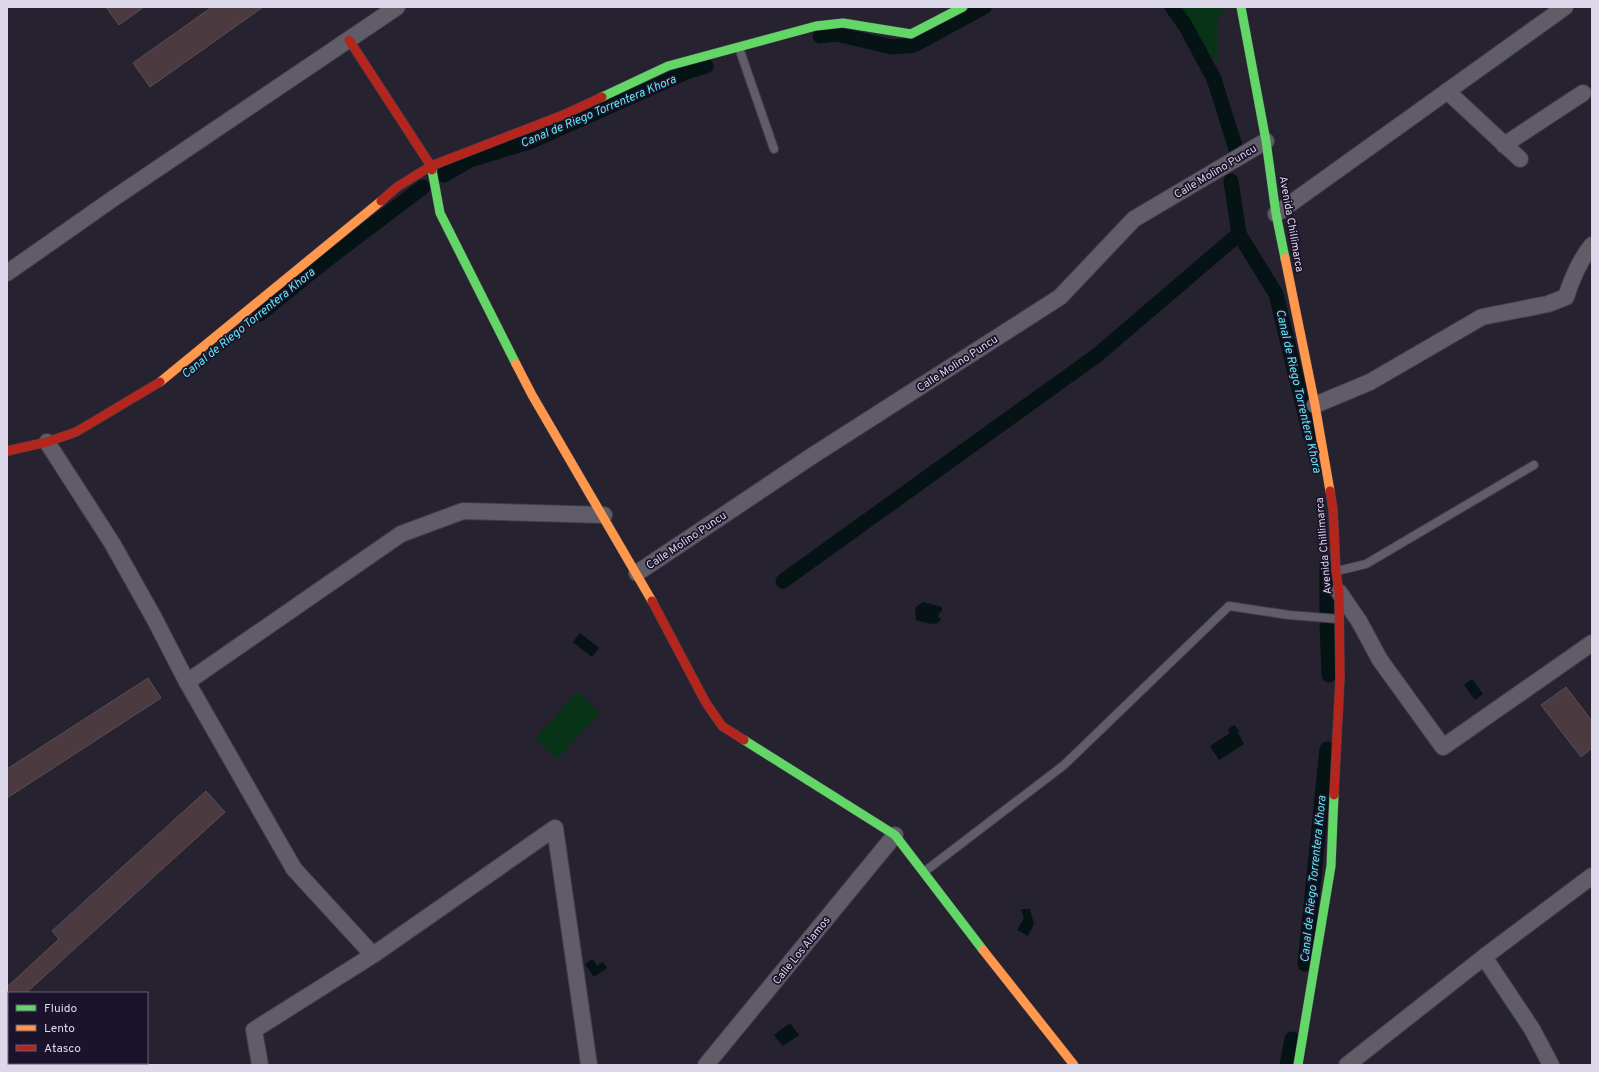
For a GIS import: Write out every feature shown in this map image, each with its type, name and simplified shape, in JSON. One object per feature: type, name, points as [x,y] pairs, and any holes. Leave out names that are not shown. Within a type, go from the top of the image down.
[{"type":"street","points":[[7,273],[114,198],[397,7]]},
{"type":"street","points":[[7,451],[47,442],[76,432],[162,381],[397,187],[431,166],[563,115],[668,66],[816,26],[843,23],[911,34],[962,7]]},
{"type":"street","name":"Avenida Chillimarca","points":[[1241,7],[1266,141],[1276,214],[1315,405],[1334,509],[1336,571],[1339,592],[1340,678],[1331,866],[1298,1065]]},
{"type":"street","points":[[1276,214],[1565,7]]},
{"type":"street","points":[[349,40],[431,166],[440,213],[532,395],[604,515],[637,573],[706,703],[722,726],[895,835],[1030,1011],[1074,1065]]},
{"type":"street","points":[[1448,91],[1520,159]]},
{"type":"street","points":[[1504,145],[1583,93]]},
{"type":"street","name":"Calle Molino Puncu","points":[[637,573],[812,456],[1060,297],[1134,219],[1266,141]]},
{"type":"street","points":[[1315,405],[1370,382],[1482,318],[1548,304],[1566,297],[1573,277],[1589,254]]},
{"type":"street","points":[[47,442],[112,543],[187,682],[294,869],[373,955]]},
{"type":"street","points":[[187,682],[401,534],[464,511],[604,515]]},
{"type":"street","points":[[1339,592],[1358,621],[1380,660],[1443,747],[1592,643]]},
{"type":"street","points":[[260,1065],[254,1030],[373,955],[555,828],[589,1065]]},
{"type":"street","name":"Calle Los Alamos","points":[[706,1065],[895,835]]},
{"type":"street","points":[[1347,1065],[1484,957],[1592,876]]},
{"type":"street","points":[[1484,957],[1532,1029],[1551,1065]]},
{"type":"lane","points":[[739,47],[774,149]]},
{"type":"lane","points":[[1336,571],[1366,564],[1534,465]]},
{"type":"lane","points":[[923,872],[1064,765],[1228,606],[1289,615],[1339,619]]},
{"type":"green space","points":[[1178,7],[1226,7],[1217,22],[1217,62],[1206,50]]},
{"type":"green space","points":[[578,692],[600,713],[557,759],[535,738]]},
{"type":"shaded area","points":[[923,602],[942,607],[942,611],[939,613],[938,617],[941,619],[939,622],[930,624],[916,620],[915,608]]},
{"type":"shaded area","points":[[580,633],[599,648],[592,657],[573,642]]},
{"type":"shaded area","points":[[1472,679],[1483,694],[1475,700],[1464,685]]},
{"type":"shaded area","points":[[1234,725],[1239,731],[1238,733],[1244,744],[1219,760],[1210,746],[1230,733],[1228,729]]},
{"type":"shaded area","points":[[1021,909],[1030,909],[1034,924],[1028,936],[1017,930],[1024,918]]},
{"type":"shaded area","points":[[593,959],[597,966],[603,962],[607,968],[594,977],[585,964]]},
{"type":"shaded area","points":[[790,1023],[799,1035],[783,1046],[774,1035]]},
{"type":"building","points":[[106,7],[144,7],[119,25]]},
{"type":"building","points":[[212,7],[263,7],[150,87],[133,63]]},
{"type":"building","points":[[148,678],[161,698],[7,798],[7,769]]},
{"type":"building","points":[[1566,687],[1592,721],[1592,748],[1581,757],[1541,705]]},
{"type":"building","points":[[206,791],[225,812],[27,992],[7,993],[7,987],[59,939],[52,931]]},
{"type":"waterway","name":"Canal de Riego Torrentera Khora","points":[[820,36],[836,34],[892,47],[914,45],[984,7]]},
{"type":"waterway","name":"Canal de Riego Torrentera Khora","points":[[1172,7],[1185,25],[1214,79],[1236,149]]},
{"type":"waterway","name":"Canal de Riego Torrentera Khora","points":[[444,175],[470,160],[532,141],[689,71],[706,66]]},
{"type":"waterway","name":"Canal de Riego Torrentera Khora","points":[[1231,181],[1239,234],[1276,294],[1310,435]]},
{"type":"waterway","name":"Canal de Riego Torrentera Khora","points":[[260,314],[324,262],[423,187]]},
{"type":"waterway","points":[[783,581],[1096,356],[1239,234]]},
{"type":"waterway","name":"Canal de Riego Torrentera Khora","points":[[1327,567],[1327,611]]},
{"type":"waterway","name":"Canal de Riego Torrentera Khora","points":[[1327,626],[1329,675]]},
{"type":"waterway","name":"Canal de Riego Torrentera Khora","points":[[1305,964],[1327,749]]},
{"type":"waterway","name":"Canal de Riego Torrentera Khora","points":[[1287,1065],[1292,1039]]},
{"type":"traffic: fast","points":[[602,97],[668,66],[816,26],[843,23],[911,34],[963,7]]},
{"type":"traffic: fast","points":[[1241,7],[1266,141],[1276,214],[1285,258]]},
{"type":"traffic: fast","points":[[432,170],[440,213],[516,364]]},
{"type":"traffic: fast","points":[[744,740],[895,835],[983,950]]},
{"type":"traffic: fast","points":[[1298,1065],[1331,866],[1334,795]]},
{"type":"traffic: slow","points":[[160,382],[381,201]]},
{"type":"traffic: slow","points":[[1285,258],[1315,405],[1330,491]]},
{"type":"traffic: slow","points":[[516,364],[532,395],[652,601]]},
{"type":"traffic: slow","points":[[983,950],[1074,1065]]},
{"type":"traffic: jam","points":[[349,40],[431,166],[432,170]]},
{"type":"traffic: jam","points":[[381,201],[397,187],[431,166],[563,115],[602,97]]},
{"type":"traffic: jam","points":[[7,451],[47,442],[76,432],[160,382]]},
{"type":"traffic: jam","points":[[1330,491],[1333,509],[1336,571],[1339,592],[1340,678],[1334,795]]},
{"type":"traffic: jam","points":[[652,601],[706,703],[722,726],[744,740]]}]
